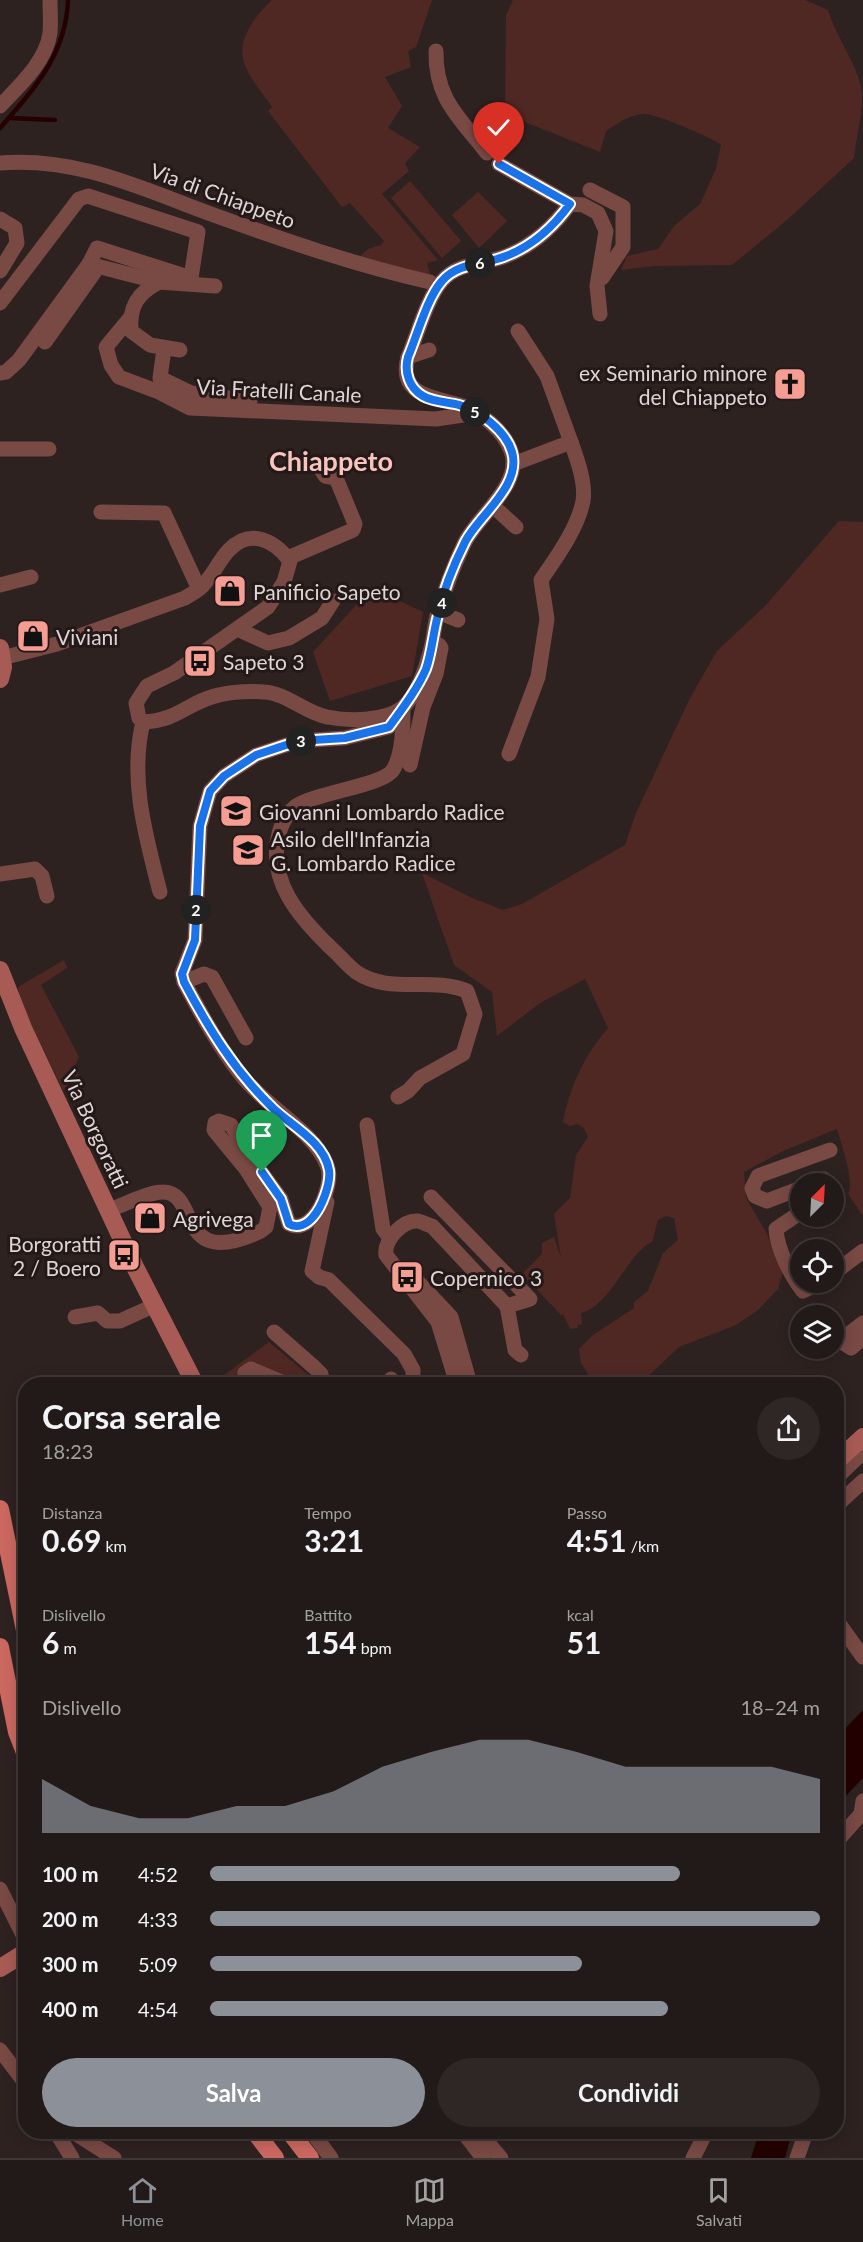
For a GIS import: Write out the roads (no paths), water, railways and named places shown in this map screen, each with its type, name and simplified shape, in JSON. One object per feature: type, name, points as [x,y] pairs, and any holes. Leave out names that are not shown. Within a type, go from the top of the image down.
[{"type":"main road","points":[[0,1509],[18,1591]]},
{"type":"main road","points":[[0,1647],[18,1735]]},
{"type":"main road","points":[[260,2139],[275,2158]]},
{"type":"main road","points":[[295,2139],[310,2158]]},
{"type":"street","points":[[0,106],[25,80],[42,53],[50,34],[50,0]]},
{"type":"street","points":[[436,51],[435,71],[445,100],[487,153]]},
{"type":"street","name":"Via di Chiappeto","points":[[0,163],[33,161],[66,165],[100,174],[323,253],[430,282]]},
{"type":"street","points":[[499,164],[570,204],[583,205],[598,213],[606,231],[597,286],[600,314]]},
{"type":"street","points":[[590,190],[623,207],[623,247],[597,286]]},
{"type":"street","points":[[0,303],[79,199],[88,196],[198,232],[191,278],[97,248],[94,265],[45,342]]},
{"type":"street","points":[[412,1377],[412,1370],[404,1354],[329,1280],[319,1277],[312,1270],[313,1257],[327,1207],[329,1169],[318,1149],[242,1077],[222,1048],[184,982],[182,974],[195,940],[200,826],[210,791],[224,776],[256,755],[298,741],[345,738],[389,727],[403,708],[426,669],[438,612],[464,543],[476,523],[493,506],[508,483],[513,464],[512,452],[499,431],[477,413],[463,406],[424,397],[408,378],[406,367],[408,357],[442,281],[454,271],[504,257],[522,249],[558,221],[570,204]]},
{"type":"street","points":[[0,219],[15,228],[18,243],[0,271]]},
{"type":"street","points":[[94,265],[159,282],[214,286]]},
{"type":"street","points":[[0,373],[6,372],[18,360],[94,265]]},
{"type":"street","name":"Via Fratelli Canale","points":[[159,282],[146,289],[135,299],[130,318],[131,330],[150,345],[180,350]]},
{"type":"street","name":"Via Fratelli Canale","points":[[130,318],[110,339],[106,347],[111,365],[119,377],[159,392],[190,408],[436,419],[477,413]]},
{"type":"street","points":[[509,754],[538,677],[547,619],[541,580],[556,559],[583,500],[581,475],[547,376],[518,332]]},
{"type":"street","name":"Via Fratelli Canale","points":[[164,349],[160,378],[191,393],[250,401]]},
{"type":"street","points":[[408,357],[429,350]]},
{"type":"street","points":[[513,464],[571,442]]},
{"type":"street","points":[[0,449],[49,449]]},
{"type":"street","points":[[288,558],[353,530],[355,524],[336,478],[325,476],[322,471]]},
{"type":"street","points":[[493,506],[516,527]]},
{"type":"street","points":[[101,512],[164,513],[199,589]]},
{"type":"street","points":[[0,679],[1,653],[46,647],[185,598],[199,589],[229,550],[246,537],[262,538],[280,547],[290,561],[284,582],[268,607],[174,673],[147,686],[136,703],[139,718],[143,722],[163,721],[218,695],[266,692],[326,717],[358,719],[387,715],[403,708]]},
{"type":"street","points":[[0,585],[31,577]]},
{"type":"street","points":[[237,629],[268,643],[289,638],[322,618],[333,601]]},
{"type":"street","points":[[438,612],[458,620]]},
{"type":"street","points":[[410,765],[423,707],[436,674],[441,648],[433,635]]},
{"type":"street","points":[[398,1097],[408,1091],[420,1078],[463,1054],[475,1014],[466,991],[456,987],[433,984],[387,985],[357,973],[310,927],[285,893],[276,864],[276,844],[282,824],[294,807],[316,797],[380,780],[392,771],[403,731],[403,708]]},
{"type":"street","points":[[143,722],[138,745],[141,818],[160,892]]},
{"type":"street","points":[[0,874],[35,869],[42,876],[47,896]]},
{"type":"street","name":"Via Borgoratti","points":[[0,970],[15,1012],[153,1306],[191,1377]]},
{"type":"street","points":[[184,982],[204,974],[212,977],[246,1038]]},
{"type":"street","points":[[109,1210],[162,1192],[172,1195],[181,1203],[196,1233],[208,1242],[224,1244],[261,1231],[266,1227],[270,1207],[246,1169],[214,1130],[215,1123],[219,1121],[231,1125],[250,1157],[278,1195],[289,1224],[293,1226],[307,1223],[316,1215],[328,1181]]},
{"type":"street","points":[[367,1125],[383,1229],[390,1238]]},
{"type":"street","points":[[790,1192],[767,1201],[755,1196],[752,1188],[758,1176],[830,1150]]},
{"type":"street","points":[[431,1197],[530,1299],[507,1306]]},
{"type":"street","points":[[790,1219],[776,1229],[777,1238],[790,1269]]},
{"type":"street","points":[[455,1377],[438,1322],[386,1255],[390,1238],[410,1222],[418,1221],[432,1226],[507,1306],[515,1350],[521,1355]]},
{"type":"street","points":[[844,1265],[863,1251]]},
{"type":"street","points":[[396,1269],[401,1264],[451,1317],[468,1377]]},
{"type":"street","points":[[75,1317],[98,1313],[107,1321],[120,1321],[153,1306]]},
{"type":"street","points":[[863,1323],[845,1337],[843,1343],[851,1348],[863,1338]]},
{"type":"street","points":[[274,1332],[315,1368],[322,1377]]},
{"type":"street","points":[[246,1377],[245,1373],[251,1369],[270,1377]]},
{"type":"street","points":[[844,1455],[863,1437]]},
{"type":"street","points":[[844,1470],[863,1452]]},
{"type":"street","points":[[844,1499],[863,1481]]},
{"type":"street","points":[[844,1631],[863,1658]]},
{"type":"street","points":[[844,1833],[861,1815],[863,1801]]},
{"type":"street","points":[[0,1889],[18,1925]]},
{"type":"street","points":[[0,1968],[18,1957]]},
{"type":"street","points":[[0,2050],[18,2074]]},
{"type":"street","points":[[60,2139],[72,2158]]},
{"type":"street","points":[[84,2139],[114,2158]]},
{"type":"street","points":[[317,2139],[331,2158]]},
{"type":"street","points":[[468,2139],[483,2158]]},
{"type":"street","points":[[484,2139],[501,2158]]},
{"type":"street","points":[[693,2158],[702,2139]]},
{"type":"street","points":[[797,2158],[804,2139]]},
{"type":"waterway","points":[[0,128],[36,85],[55,54],[66,20],[68,0]]},
{"type":"waterway","points":[[10,118],[55,120]]},
{"type":"place","name":"ex Seminario minore del Chiappeto","points":[[790,384]]},
{"type":"place","name":"Panificio Sapeto","points":[[230,591]]},
{"type":"place","name":"Viviani","points":[[33,636]]},
{"type":"place","name":"Sapeto 3","points":[[200,661]]},
{"type":"place","name":"Giovanni Lombardo Radice","points":[[236,811]]},
{"type":"place","name":"Asilo dell'Infanzia G. Lombardo Radice","points":[[248,850]]},
{"type":"place","name":"Agrivega","points":[[150,1218]]},
{"type":"place","name":"Borgoratti 2 / Boero","points":[[124,1255]]},
{"type":"place","name":"Copernico 3","points":[[407,1277]]},
{"type":"district","name":"Chiappeto","points":[[331,460]]}]
